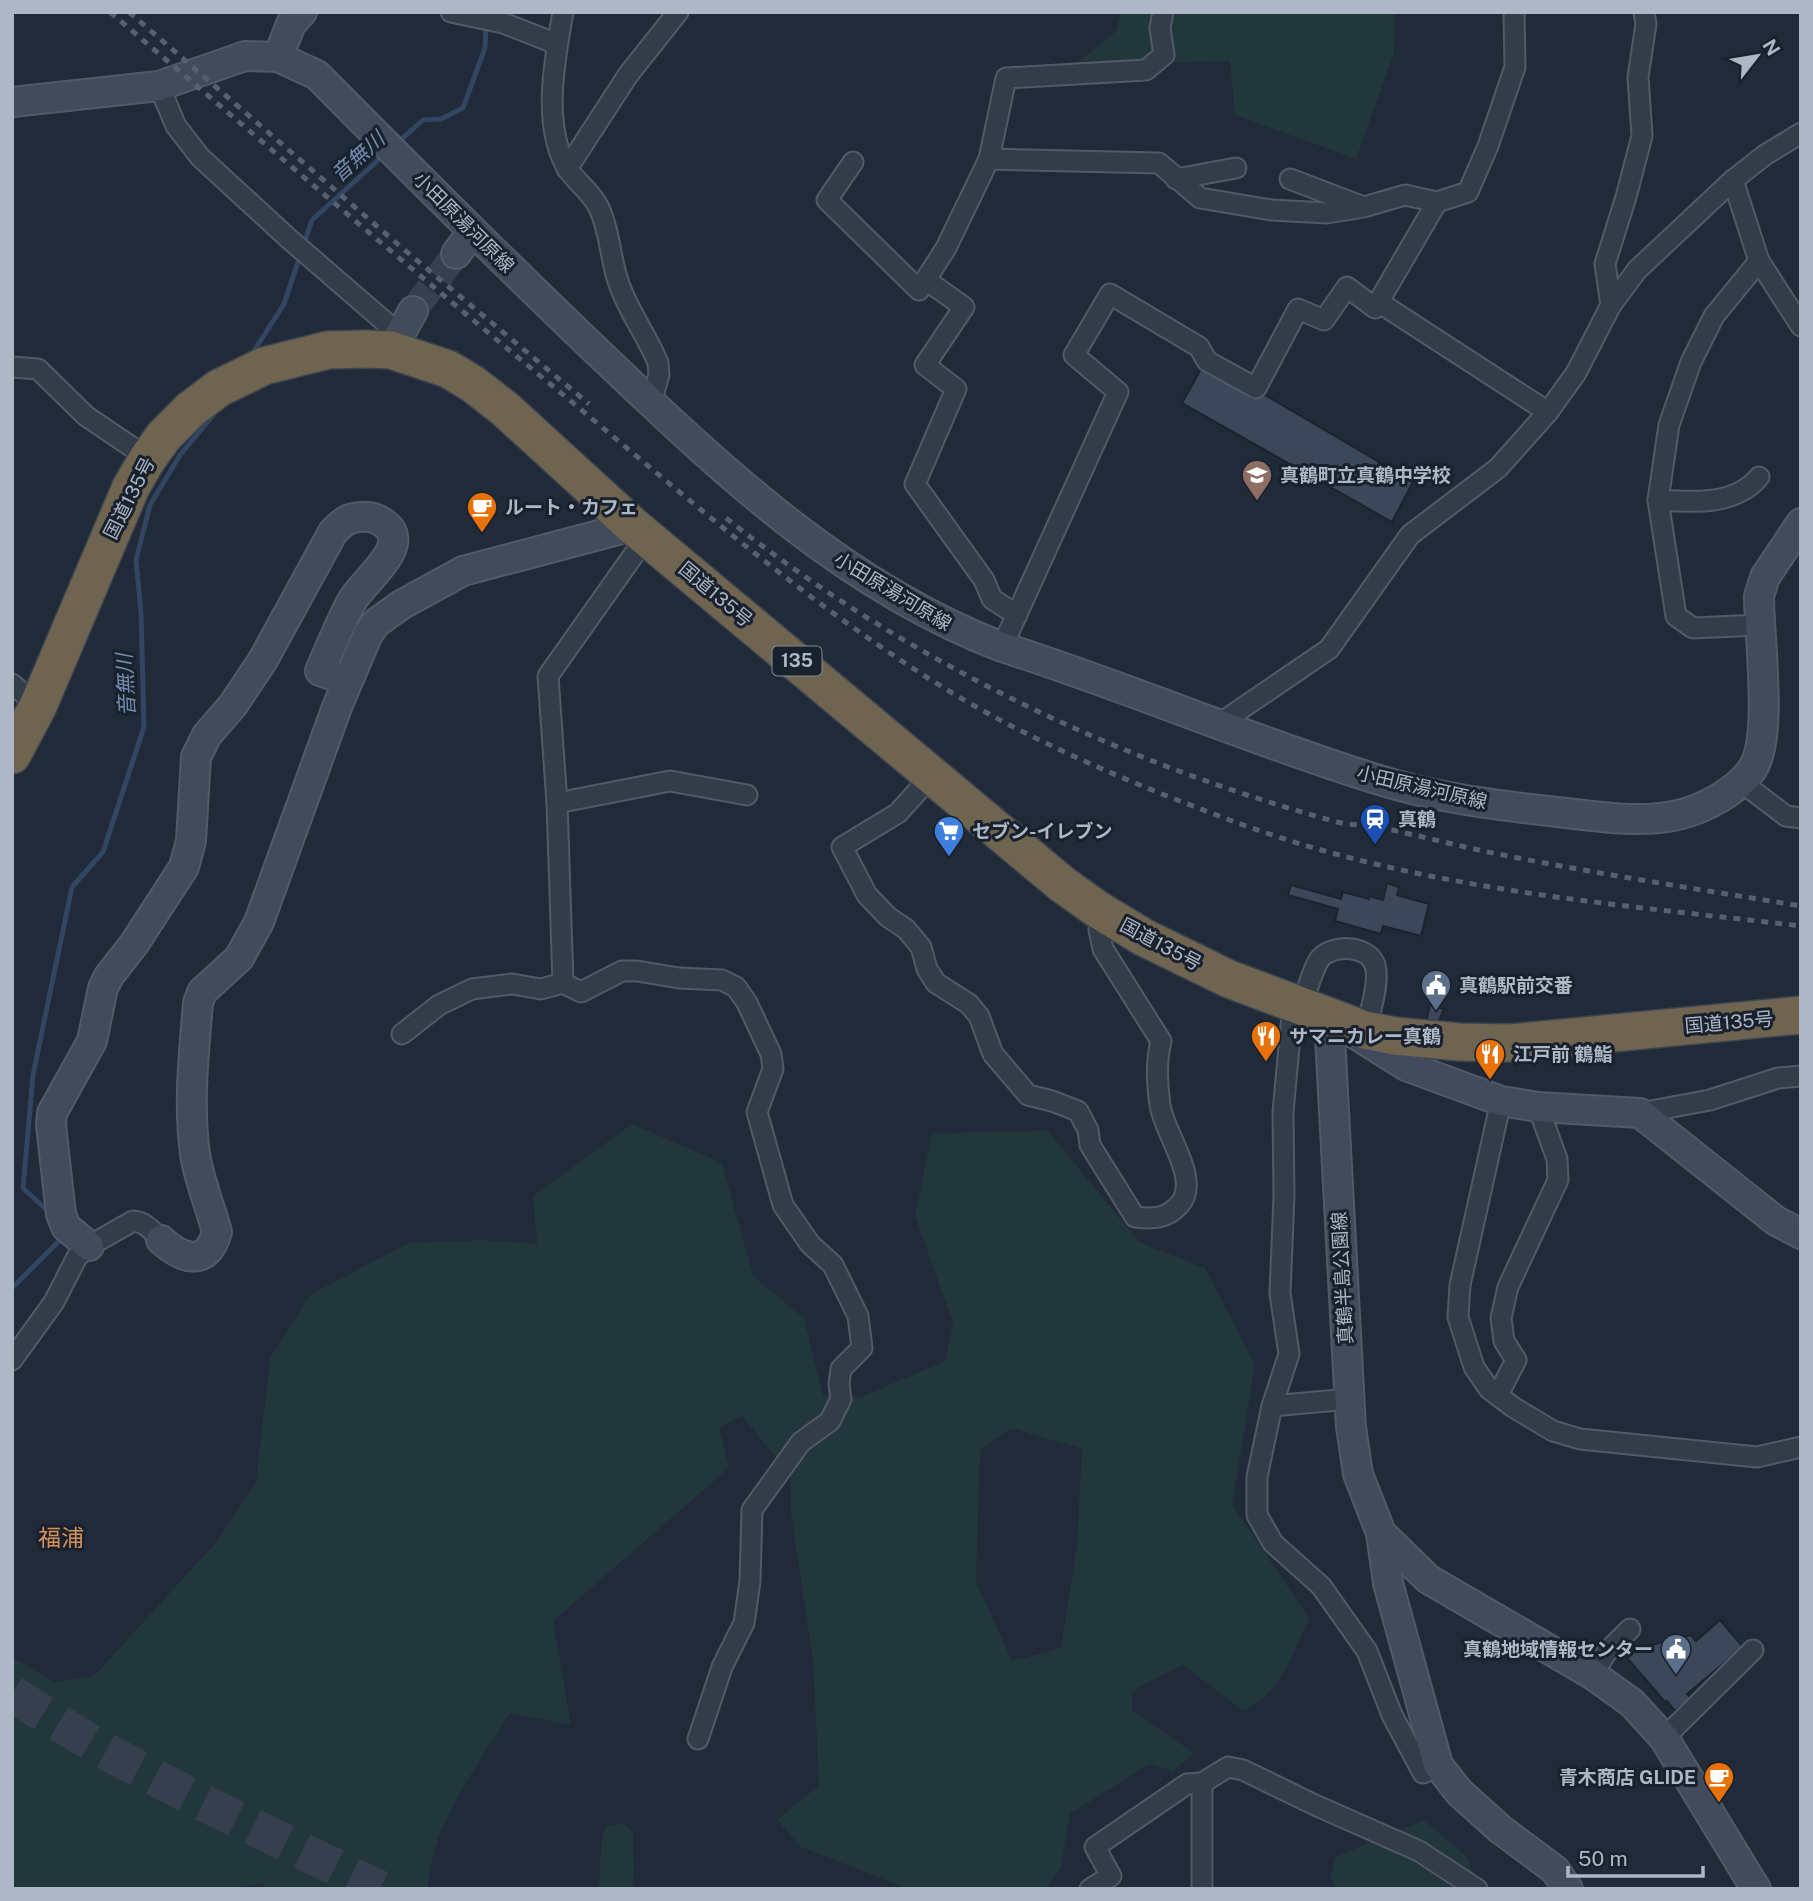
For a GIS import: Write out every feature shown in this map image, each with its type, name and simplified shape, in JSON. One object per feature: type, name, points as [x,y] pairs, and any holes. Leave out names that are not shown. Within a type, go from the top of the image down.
[{"type":"highway","name":"国道135号","points":[[12,755],[25,695],[148,458],[164,436],[191,409],[219,388],[248,373],[278,362],[401,332],[434,363],[473,384],[505,409],[640,531],[1062,884],[1143,937],[1228,979],[1365,1030],[1395,1036],[1459,1042],[1510,1042],[1801,1015]]},
{"type":"main road","points":[[278,57],[291,24],[302,12]]},
{"type":"main road","name":"小田原湯河原線","points":[[12,102],[159,86],[245,56],[278,57],[317,75],[464,243],[650,402],[711,460],[800,533],[897,598],[956,629],[1002,647],[1378,780],[1470,802],[1622,819],[1677,815],[1714,801],[1740,781],[1753,768],[1761,749],[1764,725],[1759,596],[1765,577],[1801,523]]},
{"type":"main road","points":[[89,1246],[66,1227],[61,1214],[52,1113],[92,1041],[103,988],[109,976],[134,944],[184,867],[191,841],[194,774],[199,748],[207,734],[233,705],[263,660],[333,532],[345,520],[370,517],[381,520],[391,528],[394,541],[390,554],[353,599],[320,671],[348,681]]},
{"type":"main road","points":[[161,1240],[176,1253],[196,1257],[206,1252],[215,1239],[217,1232],[195,1156],[192,1117],[192,1073],[198,1003],[202,992],[239,958],[259,922],[348,681],[376,623],[426,590],[463,571],[640,531]]},
{"type":"main road","points":[[1308,1010],[1406,1066],[1501,1101],[1538,1107],[1640,1113],[1776,1221],[1801,1234]]},
{"type":"main road","name":"真鶴半島公園線","points":[[1308,1010],[1358,1474],[1381,1533],[1388,1583],[1438,1765],[1459,1792],[1500,1829],[1555,1870],[1568,1889]]},
{"type":"main road","name":"真鶴半島公園線","points":[[1381,1533],[1428,1579],[1593,1675],[1632,1703],[1664,1738],[1756,1889]]},
{"type":"street","points":[[451,12],[503,23],[558,44]]},
{"type":"street","points":[[563,12],[552,109],[557,144],[567,169],[598,206],[608,234],[617,280],[658,363],[659,376],[650,402]]},
{"type":"street","points":[[567,169],[628,75],[678,12]]},
{"type":"street","points":[[853,162],[827,200],[919,290],[946,248],[989,159],[1006,78],[1146,70],[1164,55],[1160,28],[1163,12]]},
{"type":"street","points":[[989,159],[1159,163],[1200,198],[1271,210],[1327,213],[1363,207],[1405,195],[1437,202],[1468,192],[1488,146],[1515,68],[1514,12]]},
{"type":"street","points":[[1611,305],[1605,264],[1642,136],[1639,77],[1646,24],[1644,12]]},
{"type":"street","points":[[159,86],[176,126],[200,157],[401,332]]},
{"type":"street","points":[[1219,724],[1329,649],[1410,535],[1498,468],[1548,412],[1576,373],[1611,305],[1637,270],[1733,180],[1765,155],[1801,133]]},
{"type":"street","points":[[1176,179],[1236,168]]},
{"type":"street","points":[[1290,179],[1363,207]]},
{"type":"street","points":[[1733,180],[1759,261],[1801,326]]},
{"type":"street","points":[[1002,647],[1118,392],[1074,355],[1110,294],[1199,347],[1207,361],[1256,388],[1298,309],[1324,320],[1347,287],[1376,308],[1437,202]]},
{"type":"street","points":[[1759,261],[1714,316],[1691,362],[1669,425],[1658,500],[1676,616],[1693,628],[1759,625]]},
{"type":"street","points":[[926,280],[964,307],[925,365],[957,389],[915,484],[984,580],[992,599],[1017,615]]},
{"type":"street","points":[[1380,303],[1548,412]]},
{"type":"street","points":[[12,367],[38,369],[86,416],[148,458]]},
{"type":"street","points":[[1658,500],[1706,502],[1749,489],[1759,477]]},
{"type":"street","points":[[563,983],[548,676],[640,531]]},
{"type":"street","points":[[933,774],[898,813],[842,847],[867,895],[888,917],[906,929],[921,947],[936,983],[969,1004],[979,1016],[993,1054],[1028,1095],[1078,1111],[1088,1130],[1090,1145],[1135,1217],[1153,1220],[1172,1212],[1186,1198],[1187,1180],[1160,1107],[1157,1056],[1161,1041],[1103,949],[1099,930],[1108,916]]},
{"type":"street","points":[[556,803],[670,781],[747,795]]},
{"type":"street","points":[[1740,781],[1786,816],[1801,818]]},
{"type":"street","points":[[1365,1030],[1372,1005],[1375,963],[1365,953],[1343,948],[1329,950],[1319,961],[1283,1112],[1284,1196],[1280,1293],[1289,1354],[1272,1406],[1257,1477],[1257,1515],[1273,1543],[1321,1586],[1367,1651],[1392,1715],[1423,1773],[1438,1765]]},
{"type":"street","points":[[402,1034],[439,1005],[472,989],[512,984],[541,989],[563,983],[581,992],[622,971],[636,971],[680,978],[722,980],[736,987],[747,1003],[771,1054],[773,1069],[757,1112],[783,1205],[810,1244],[833,1265],[858,1315],[862,1348],[841,1369],[841,1399],[830,1421],[801,1442],[752,1510],[750,1581],[744,1623],[722,1668],[698,1739]]},
{"type":"street","points":[[1640,1113],[1710,1100],[1778,1078],[1801,1076]]},
{"type":"street","points":[[1501,1101],[1460,1285],[1458,1317],[1474,1367],[1489,1389],[1553,1431],[1580,1439],[1757,1457],[1801,1447]]},
{"type":"street","points":[[1498,1395],[1516,1360],[1504,1341],[1500,1318],[1508,1287],[1558,1180],[1557,1159],[1538,1107]]},
{"type":"street","points":[[12,1360],[54,1302],[77,1257],[89,1246],[133,1221],[148,1226],[161,1240]]},
{"type":"street","points":[[1272,1406],[1349,1399]]},
{"type":"street","points":[[1593,1675],[1606,1653],[1630,1629]]},
{"type":"street","points":[[1664,1738],[1754,1650]]},
{"type":"street","points":[[1090,1889],[1111,1876],[1095,1847],[1187,1784],[1202,1783],[1228,1767],[1243,1770],[1419,1851],[1477,1889]]},
{"type":"street","points":[[1202,1783],[1202,1889]]},
{"type":"green space","points":[[1122,12],[1395,12],[1394,53],[1356,159],[1235,115],[1230,61],[1075,65],[1116,31]]},
{"type":"green space","points":[[632,1124],[722,1163],[753,1276],[804,1318],[823,1395],[861,1397],[945,1361],[953,1323],[915,1216],[932,1133],[1048,1131],[1139,1242],[1205,1268],[1255,1365],[1232,1504],[1309,1618],[1284,1672],[1266,1695],[1242,1710],[1183,1665],[1132,1691],[1132,1710],[1194,1753],[1173,1771],[1149,1764],[1070,1814],[1061,1867],[1046,1889],[908,1889],[801,1847],[777,1820],[819,1785],[813,1660],[791,1513],[791,1476],[742,1416],[719,1428],[729,1468],[553,1621],[571,1725],[510,1713],[470,1775],[447,1819],[437,1842],[428,1889],[266,1889],[262,1884],[221,1889],[12,1889],[12,1657],[54,1682],[94,1676],[217,1541],[256,1482],[270,1358],[310,1295],[408,1243],[484,1240],[537,1244],[533,1196]],"holes":[[[1012,1428],[1082,1449],[1077,1545],[1061,1648],[1012,1661],[976,1582],[980,1450]]]},
{"type":"green space","points":[[1424,1820],[1467,1857],[1476,1889],[1336,1889],[1330,1879],[1335,1857]]},
{"type":"green space","points":[[624,1824],[633,1833],[632,1889],[599,1889],[601,1845],[606,1825]]},
{"type":"building","points":[[1202,367],[1252,398],[1265,395],[1413,482],[1392,522],[1182,403]]},
{"type":"building","points":[[1387,883],[1399,887],[1397,895],[1429,904],[1421,936],[1383,926],[1381,934],[1335,921],[1338,909],[1288,895],[1291,885],[1341,899],[1343,892],[1383,900]]},
{"type":"building","name":"真鶴駅前交番","points":[[1430,1005],[1444,1009],[1437,1025],[1426,1022]]},
{"type":"building","name":"真鶴地域情報センター","points":[[1720,1620],[1743,1647],[1687,1694],[1691,1698],[1675,1711],[1627,1658],[1639,1648],[1691,1635],[1696,1641]]},
{"type":"waterway","points":[[397,143],[423,120],[441,119],[463,108],[485,48],[486,25]]},
{"type":"waterway","name":"音無川","points":[[304,244],[312,220],[385,154]]},
{"type":"waterway","name":"音無川","points":[[252,354],[284,304],[301,253]]},
{"type":"waterway","name":"音無川","points":[[50,1213],[23,1188],[33,1075],[72,887],[103,852],[144,727],[141,612],[136,560],[150,505],[180,455],[215,413]]},
{"type":"waterway","name":"音無川","points":[[12,1288],[60,1240],[59,1234]]},
{"type":"tunnel","points":[[413,311],[456,254]]},
{"type":"tunnel","points":[[12,1694],[103,1750],[380,1889]]},
{"type":"railway","points":[[110,12],[755,554],[899,659],[1020,731],[1132,782],[1246,826],[1313,848],[1382,866],[1520,892],[1801,926]]},
{"type":"railway","points":[[129,12],[401,247],[589,404]]},
{"type":"railway","points":[[726,518],[866,617],[940,661],[1016,701],[1094,737],[1174,769],[1255,798],[1343,823],[1377,827],[1581,870],[1801,906]]},
{"type":"place","name":"真鶴町立真鶴中学校","points":[[1257,502]]},
{"type":"place","name":"ルート・カフェ","points":[[482,534]]},
{"type":"place","name":"真鶴","points":[[1375,846]]},
{"type":"place","name":"セブン-イレブン","points":[[949,858]]},
{"type":"place","name":"真鶴駅前交番","points":[[1436,1012]]},
{"type":"place","name":"サマニカレー真鶴","points":[[1266,1063]]},
{"type":"place","name":"江戸前 鶴鮨","points":[[1490,1081]]},
{"type":"place","name":"真鶴地域情報センター","points":[[1676,1676]]},
{"type":"place","name":"青木商店 GLIDE","points":[[1719,1804]]},
{"type":"district","name":"福浦","points":[[61,1538]]}]
